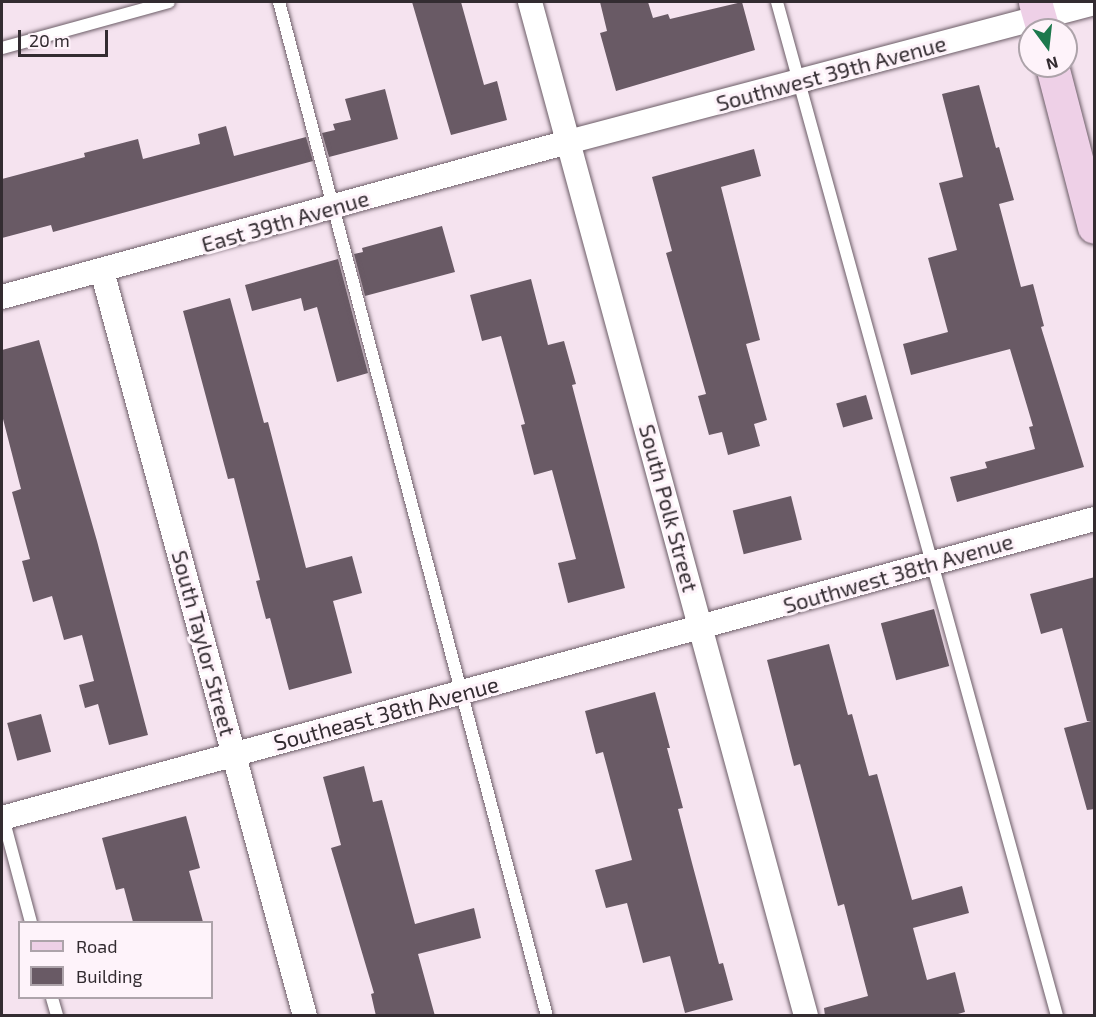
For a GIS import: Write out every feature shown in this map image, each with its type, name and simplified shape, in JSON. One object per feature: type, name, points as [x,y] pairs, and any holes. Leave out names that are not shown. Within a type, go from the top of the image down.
[{"type":"main road","points":[[1055,78],[1095,227]]},
{"type":"street","name":"South Polk Street","points":[[530,2],[806,1016]]},
{"type":"street","name":"Southwest 39th Avenue","points":[[568,142],[1095,3]]},
{"type":"street","name":"East 39th Avenue","points":[[2,297],[102,272],[568,142]]},
{"type":"street","name":"South Taylor Street","points":[[102,272],[304,1016]]},
{"type":"street","name":"Southwest 38th Avenue","points":[[702,628],[1095,519]]},
{"type":"street","name":"Southeast 38th Avenue","points":[[2,816],[702,628]]},
{"type":"lane","points":[[2,48],[170,2]]},
{"type":"lane","points":[[279,2],[464,692],[548,1016]]},
{"type":"lane","points":[[777,2],[1057,1016]]},
{"type":"lane","points":[[2,816],[31,921]]},
{"type":"lane","points":[[52,999],[57,1016]]},
{"type":"building","points":[[412,2],[461,2],[484,85],[497,81],[507,120],[451,135]]},
{"type":"building","points":[[600,2],[648,2],[653,18],[668,14],[670,19],[742,2],[755,50],[616,91],[600,33],[607,31]]},
{"type":"building","points":[[979,85],[996,148],[999,147],[1014,200],[999,204],[1021,287],[1033,284],[1044,326],[1041,327],[1084,467],[957,502],[950,477],[987,468],[985,462],[1035,449],[1029,427],[1033,426],[1010,349],[911,375],[903,344],[948,332],[928,258],[957,250],[939,183],[963,177],[942,94]]},
{"type":"building","points":[[385,89],[398,139],[329,157],[322,133],[335,130],[333,124],[351,120],[345,99]]},
{"type":"building","points":[[226,126],[234,156],[306,137],[313,161],[53,232],[51,225],[2,238],[2,179],[85,157],[84,153],[138,139],[143,159],[200,144],[198,134]]},
{"type":"building","points":[[754,149],[761,176],[721,187],[760,340],[746,344],[767,420],[754,424],[760,446],[728,455],[722,432],[709,435],[698,396],[706,394],[666,253],[672,251],[652,177]]},
{"type":"building","points":[[442,226],[455,272],[365,296],[354,254],[363,252],[362,248]]},
{"type":"building","points":[[338,259],[368,373],[337,382],[317,307],[304,311],[301,298],[252,311],[245,285]]},
{"type":"building","points":[[531,279],[548,345],[564,341],[576,384],[572,385],[625,588],[568,603],[558,563],[576,559],[552,470],[534,475],[521,425],[525,424],[501,336],[482,341],[470,295]]},
{"type":"building","points":[[230,298],[264,423],[268,422],[306,568],[352,556],[362,593],[333,601],[352,673],[289,690],[270,618],[266,619],[256,581],[260,580],[234,478],[228,479],[183,311]]},
{"type":"building","points":[[39,340],[97,541],[148,735],[109,745],[98,704],[85,708],[79,685],[94,681],[82,635],[64,640],[52,596],[33,602],[22,561],[30,559],[12,492],[21,489],[2,415],[2,350]]},
{"type":"building","points":[[866,395],[873,419],[843,428],[836,404]]},
{"type":"building","points":[[791,496],[802,540],[744,554],[733,511]]},
{"type":"building","points":[[1095,577],[1095,809],[1087,810],[1064,728],[1091,721],[1087,721],[1062,628],[1041,634],[1030,594]]},
{"type":"building","points":[[934,609],[949,666],[896,680],[881,623]]},
{"type":"building","points":[[829,644],[848,715],[852,714],[869,776],[877,774],[912,900],[962,886],[969,913],[913,928],[927,980],[955,972],[965,1012],[951,1016],[825,1016],[824,1008],[868,996],[844,904],[838,906],[800,764],[794,766],[767,660]]},
{"type":"building","points":[[655,692],[683,808],[678,809],[719,964],[723,963],[733,1000],[685,1013],[670,956],[643,963],[627,903],[606,908],[595,870],[632,860],[603,752],[596,754],[585,711]]},
{"type":"building","points":[[41,714],[51,752],[17,761],[7,723]]},
{"type":"building","points":[[364,766],[373,802],[382,800],[415,924],[474,908],[481,938],[418,954],[435,1016],[376,1016],[371,994],[374,993],[331,848],[341,845],[323,777]]},
{"type":"building","points":[[186,816],[200,868],[189,871],[203,921],[133,921],[124,888],[116,890],[102,838]]}]
